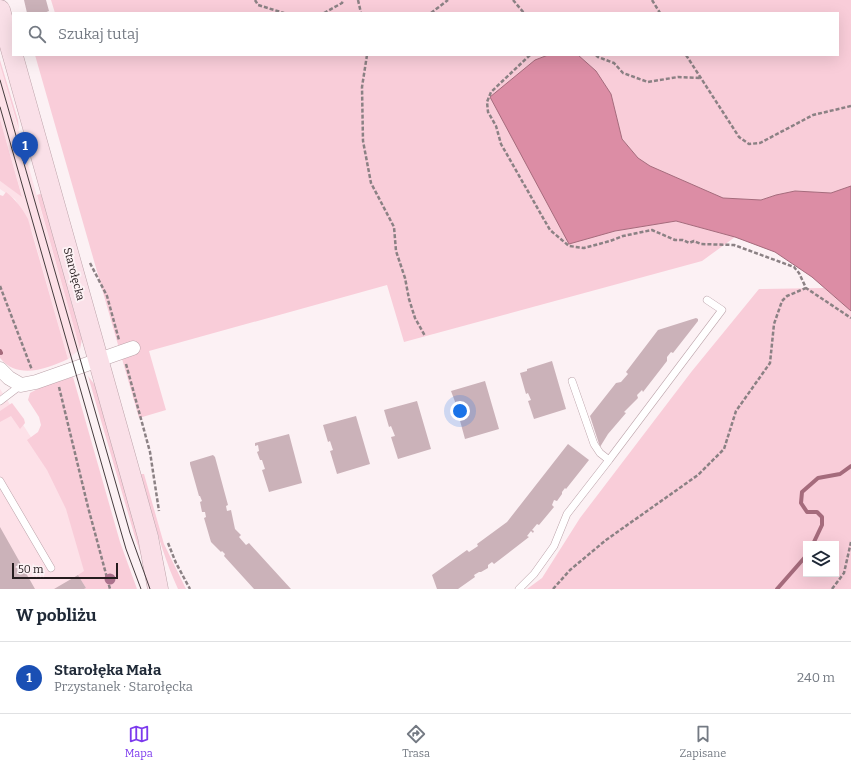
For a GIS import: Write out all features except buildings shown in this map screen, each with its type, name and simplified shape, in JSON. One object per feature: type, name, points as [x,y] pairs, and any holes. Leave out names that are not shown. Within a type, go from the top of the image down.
[{"type":"street","name":"Starołęcka","points":[[0,10],[12,53]]},
{"type":"street","name":"Starołęcka","points":[[13,56],[148,537],[158,589]]},
{"type":"street","points":[[0,369],[9,378],[21,385],[36,382],[128,350]]},
{"type":"street","name":"Starołęcka","points":[[148,537],[172,589]]},
{"type":"lane","points":[[519,589],[534,574],[554,546],[567,514],[722,310],[707,300]]},
{"type":"lane","points":[[572,381],[594,444],[600,453],[608,460]]},
{"type":"lane","points":[[0,401],[21,385]]},
{"type":"lane","points":[[0,481],[51,568]]},
{"type":"path","points":[[255,0],[258,5],[281,12]]},
{"type":"path","points":[[326,12],[342,3],[343,0]]},
{"type":"path","points":[[358,0],[361,12]]},
{"type":"path","points":[[432,12],[448,0]]},
{"type":"path","points":[[513,0],[523,12]]},
{"type":"path","points":[[652,0],[659,12]]},
{"type":"path","points":[[367,56],[362,87],[363,141],[371,183],[394,227],[396,251],[405,278],[409,300],[415,318],[425,336]]},
{"type":"path","points":[[529,56],[491,92],[487,102],[488,112],[496,126],[502,144],[550,230],[569,246],[584,248],[623,236],[652,230],[675,240],[683,240],[689,243],[694,242],[701,244],[734,246],[794,267],[799,273],[806,288],[851,318]]},
{"type":"path","points":[[597,56],[614,62],[623,73],[648,82],[678,77],[700,78]]},
{"type":"path","points":[[687,56],[739,137],[749,144],[760,143],[813,115],[851,106]]},
{"type":"path","points":[[87,258],[107,296],[128,350],[150,452],[160,514]]},
{"type":"path","points":[[0,286],[36,382]]},
{"type":"path","points":[[553,589],[570,570],[606,540],[698,475],[724,450],[736,411],[770,363],[774,324],[782,301],[786,296],[806,288]]},
{"type":"path","points":[[57,375],[90,514],[110,589]]},
{"type":"path","points":[[167,542],[190,589]]},
{"type":"path","points":[[832,589],[844,573],[851,542]]},
{"type":"shaded area","points":[[51,0],[851,0],[851,186],[831,193],[795,191],[761,200],[723,198],[650,166],[638,158],[622,139],[611,94],[596,71],[579,56],[839,56],[839,12],[55,12]]},
{"type":"shaded area","points":[[35,56],[545,56],[535,60],[569,243],[615,231],[675,221],[735,237],[702,261],[404,342],[387,285],[149,351],[166,410],[139,418]]},
{"type":"shaded area","points":[[545,56],[579,56],[596,71],[611,94],[622,139],[638,158],[650,166],[723,198],[761,200],[795,191],[831,193],[851,186],[851,311],[812,277],[775,252],[735,237],[676,221],[615,231],[569,244],[490,97],[535,60]]},
{"type":"shaded area","points":[[0,60],[18,120],[19,130],[0,65]]},
{"type":"shaded area","points":[[0,65],[80,349],[68,359],[32,231],[15,199],[0,189],[0,181],[22,196],[0,119]]},
{"type":"shaded area","points":[[0,119],[22,197],[0,181]]},
{"type":"shaded area","points":[[6,192],[18,204],[28,219],[68,359],[42,369],[24,371],[15,369],[7,365],[0,358],[0,195],[3,196]]},
{"type":"shaded area","points":[[43,193],[82,339],[80,349],[37,195]]},
{"type":"shaded area","points":[[824,288],[851,311],[851,589],[527,589],[542,578],[580,518],[692,371],[759,289]]},
{"type":"shaded area","points":[[88,376],[95,385],[152,587],[135,537]]},
{"type":"shaded area","points":[[73,377],[120,542],[137,589],[84,589],[86,588],[78,575],[84,571],[66,509],[47,470],[27,440],[38,432],[41,425],[39,417],[28,400],[30,393],[45,385]]},
{"type":"shaded area","points":[[0,389],[45,459],[51,463],[95,589],[0,589]]},
{"type":"shaded area","points":[[12,403],[24,419],[25,423],[20,429],[11,416],[0,422],[0,411]]},
{"type":"shaded area","points":[[141,474],[144,474],[164,544],[186,589],[178,589],[172,575],[157,532]]},
{"type":"waterway","points":[[814,541],[822,525],[822,517],[817,512],[807,512],[801,503],[802,492],[818,478],[840,474],[851,466]]},
{"type":"waterway","points":[[777,589],[803,559]]},
{"type":"tram line","points":[[0,80],[130,533],[150,589]]},
{"type":"tram line","points":[[0,107],[126,549],[141,589]]},
{"type":"place","name":"Starołęka Mała","points":[[25,165]]}]
